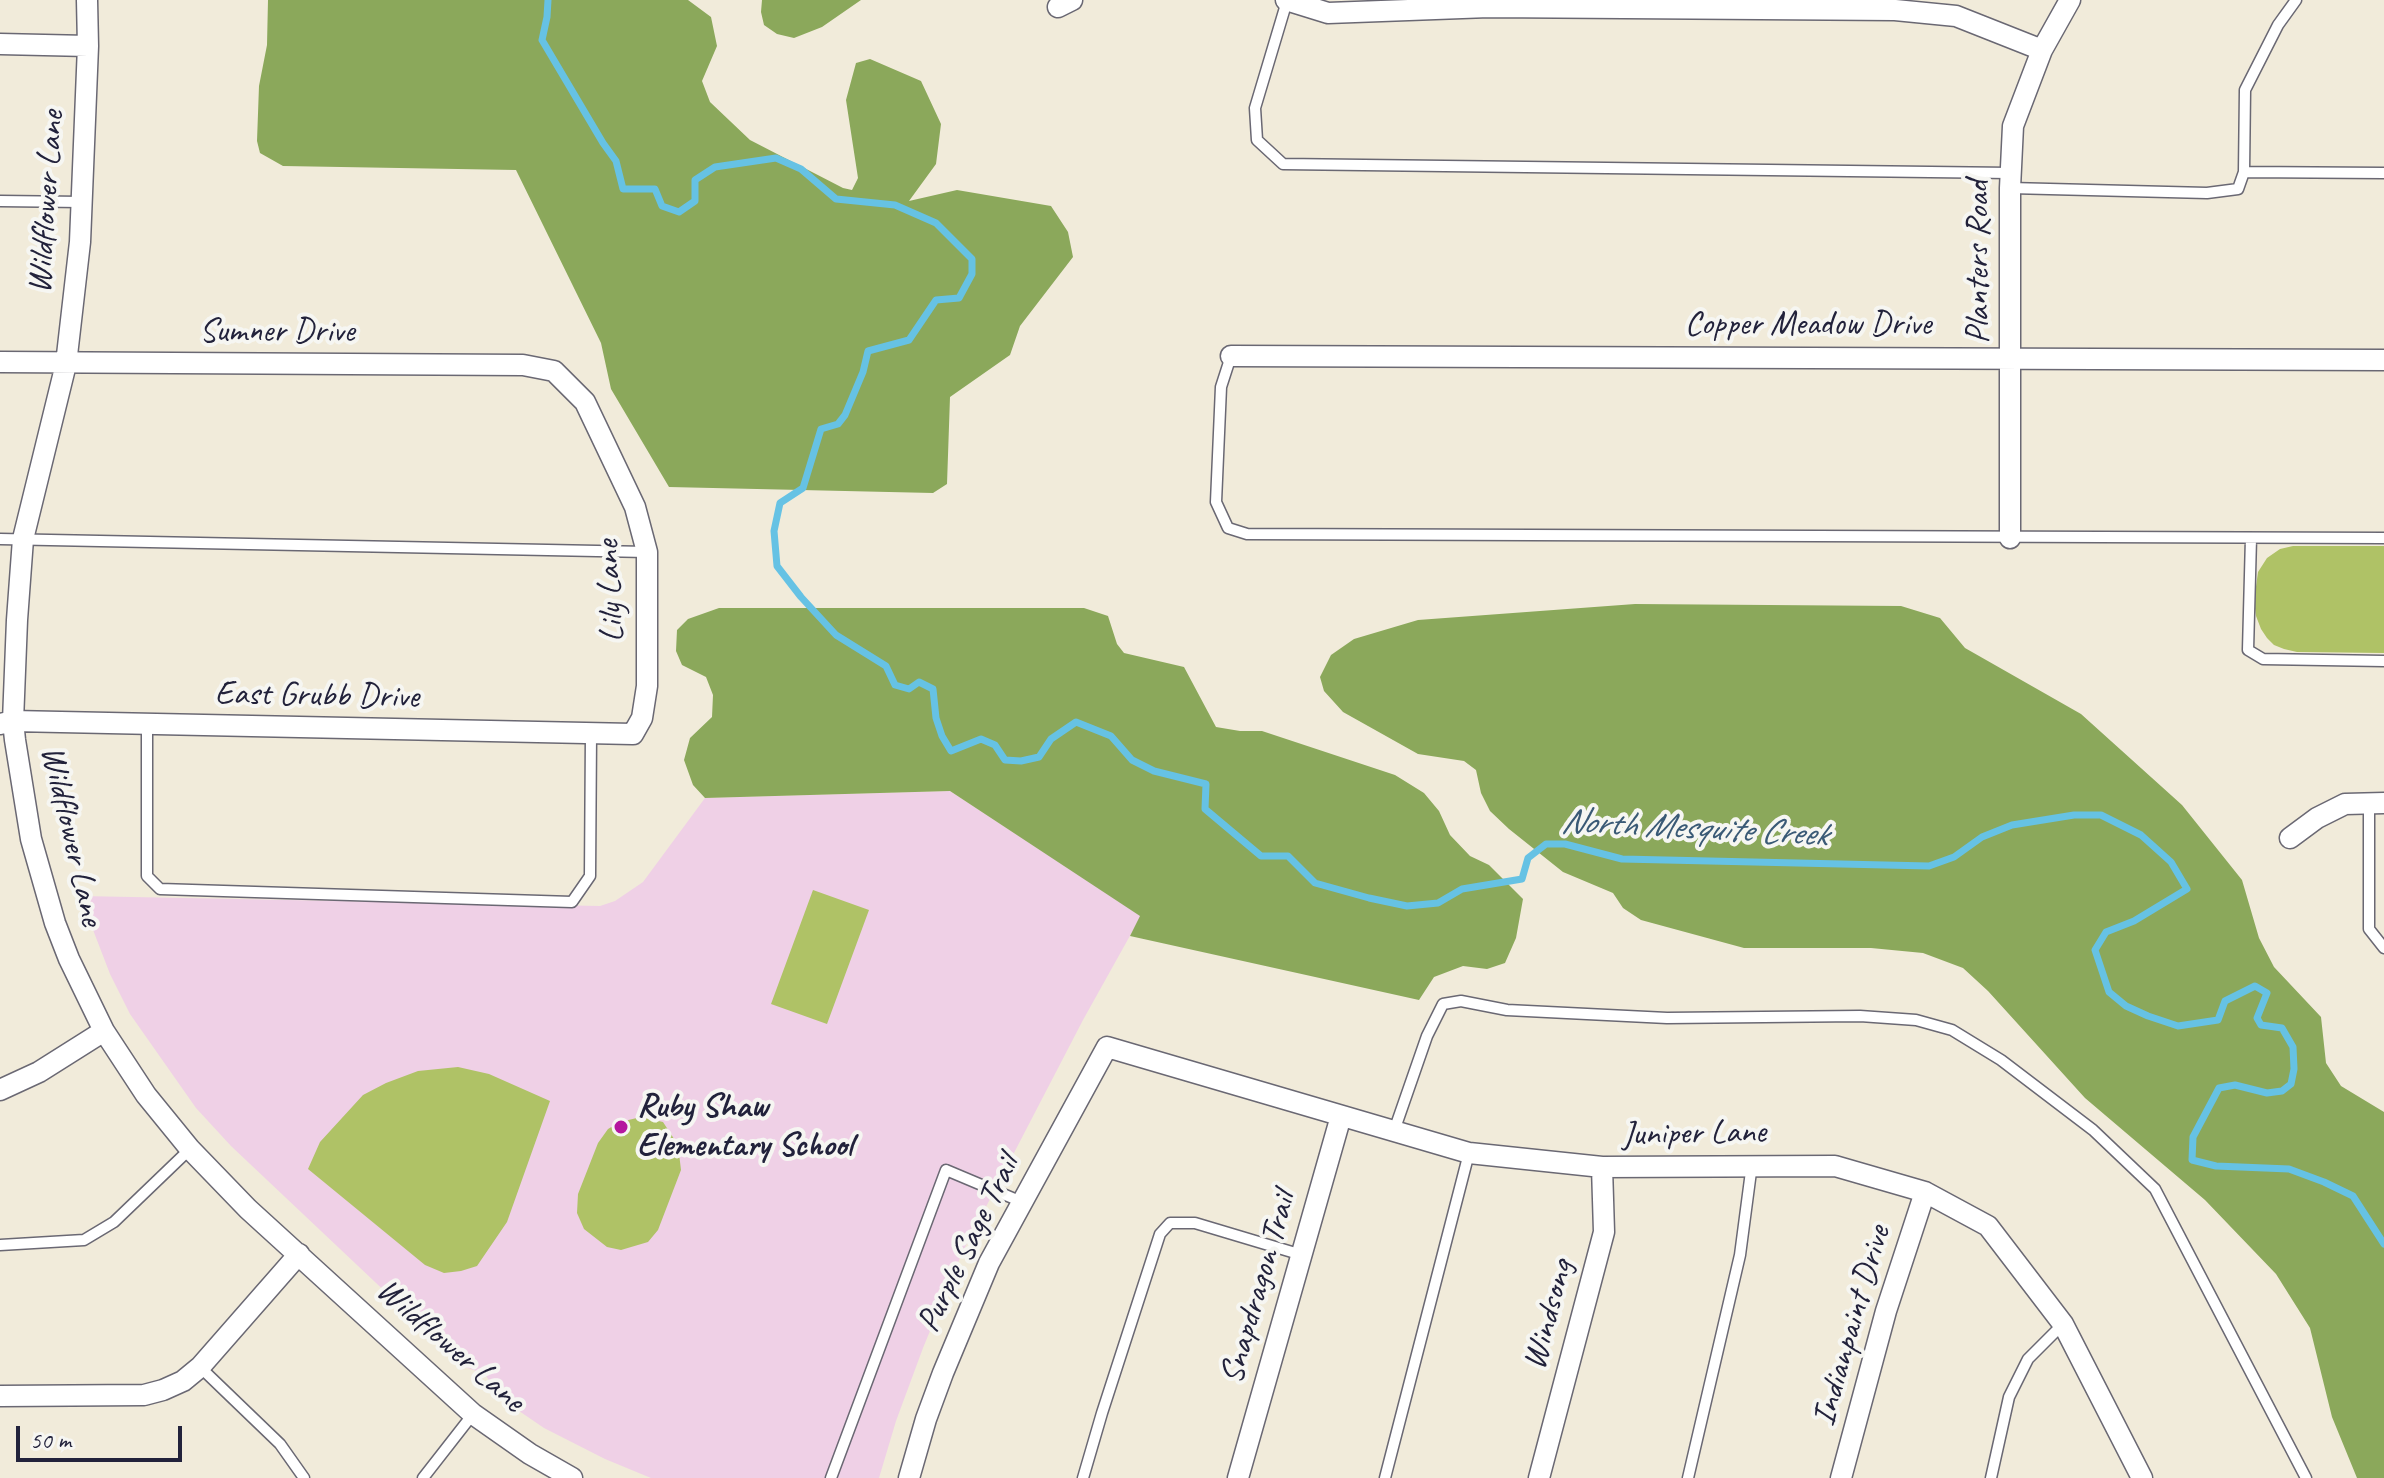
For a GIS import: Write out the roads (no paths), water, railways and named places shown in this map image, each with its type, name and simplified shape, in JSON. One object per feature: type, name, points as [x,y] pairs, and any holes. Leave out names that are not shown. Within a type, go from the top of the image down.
[{"type":"street","name":"Wildflower Lane","points":[[87,0],[80,242],[66,364],[23,539],[7,723],[40,873],[69,959],[104,1031],[146,1095],[190,1149],[248,1209],[473,1414],[530,1454],[572,1478]]},
{"type":"street","points":[[1286,0],[1328,13],[1489,7],[1895,10],[1956,16],[2042,50]]},
{"type":"street","name":"Planters Road","points":[[2010,538],[2010,180],[2013,126],[2042,50],[2070,0]]},
{"type":"street","points":[[0,44],[88,46]]},
{"type":"street","name":"Copper Meadow Drive","points":[[1231,356],[2384,360]]},
{"type":"street","name":"Sumner Drive","points":[[0,362],[523,365],[554,371]]},
{"type":"street","name":"Lily Lane","points":[[554,371],[585,402],[635,507],[647,552],[647,686],[642,718],[633,734]]},
{"type":"street","name":"East Grubb Drive","points":[[7,723],[633,734]]},
{"type":"street","points":[[2290,838],[2317,818],[2345,804],[2377,802]]},
{"type":"street","points":[[0,1090],[39,1072],[104,1031]]},
{"type":"street","name":"Juniper Lane","points":[[1107,1047],[1469,1153],[1602,1167],[1835,1166],[1925,1192],[1988,1226],[2063,1324],[2142,1478]]},
{"type":"street","name":"Purple Sage Trail","points":[[909,1478],[926,1419],[989,1263],[1107,1047]]},
{"type":"street","name":"Snapdragon Trail","points":[[1238,1478],[1341,1116]]},
{"type":"street","name":"Windsong","points":[[1539,1478],[1604,1232],[1602,1167]]},
{"type":"street","name":"Indianpaint Drive","points":[[1841,1478],[1886,1311],[1925,1192]]},
{"type":"street","points":[[0,1396],[144,1395],[183,1381],[200,1367],[299,1254]]},
{"type":"lane","points":[[1286,0],[1255,108],[1257,140],[1283,164],[2010,180],[2207,193],[2238,189],[2244,172],[2245,90],[2278,25],[2296,0]]},
{"type":"lane","points":[[2244,172],[2384,173]]},
{"type":"lane","points":[[0,201],[82,202]]},
{"type":"lane","points":[[1231,356],[1221,387],[1216,502],[1228,528],[1247,534],[2384,538]]},
{"type":"lane","points":[[2251,538],[2248,650],[2263,659],[2384,661]]},
{"type":"lane","points":[[0,539],[647,552]]},
{"type":"lane","points":[[147,725],[147,876],[160,889],[572,902],[590,876],[591,734]]},
{"type":"lane","points":[[2377,802],[2369,929],[2384,948]]},
{"type":"lane","points":[[1394,1131],[1427,1036],[1443,1004],[1461,1001],[1507,1010],[1667,1018],[1860,1016],[1916,1020],[1952,1030],[2001,1060],[2093,1130],[2155,1189],[2306,1478]]},
{"type":"lane","points":[[0,1245],[84,1240],[114,1222],[190,1149]]},
{"type":"lane","points":[[1385,1478],[1469,1153]]},
{"type":"lane","points":[[1688,1478],[1740,1255],[1752,1164]]},
{"type":"lane","points":[[831,1478],[946,1170],[1022,1202]]},
{"type":"lane","points":[[1083,1478],[1160,1234],[1170,1223],[1195,1223],[1302,1255]]},
{"type":"lane","points":[[1991,1478],[2009,1397],[2021,1371],[2028,1359],[2063,1324]]},
{"type":"lane","points":[[200,1367],[280,1444],[304,1478]]},
{"type":"lane","points":[[423,1478],[473,1414]]},
{"type":"waterway","name":"North Mesquite Creek","points":[[548,0],[542,40],[616,161],[623,189],[655,189],[662,206],[679,212],[695,201],[695,180],[715,167],[776,158],[801,169],[836,199],[895,205],[936,223],[972,259],[972,274],[959,298],[936,300],[909,340],[868,351],[845,415],[838,424],[821,429],[803,488],[780,503],[774,531],[777,566],[836,635],[886,666],[895,685],[909,689],[919,682],[933,689],[936,718],[951,751],[981,739],[995,745],[1005,760],[1021,761],[1039,757],[1051,739],[1076,722],[1111,736],[1132,760],[1154,771],[1206,784],[1205,809],[1261,856],[1288,856],[1315,883],[1407,906],[1438,903],[1462,889],[1522,879],[1528,858],[1546,844],[1565,844],[1622,859],[1929,866],[1954,857],[1982,837],[2012,825],[2074,815],[2101,815],[2141,835],[2171,862],[2187,889],[2134,921],[2106,932],[2095,950],[2109,992],[2126,1006],[2178,1026],[2218,1020],[2225,1001],[2255,986],[2267,993],[2257,1018],[2261,1025],[2282,1028],[2293,1047],[2291,1084],[2282,1091],[2267,1093],[2235,1085],[2219,1088],[2193,1137],[2192,1160],[2216,1166],[2289,1169],[2324,1182],[2353,1196],[2384,1244]]},
{"type":"place","name":"Ruby Shaw Elementary School","points":[[621,1127]]}]
